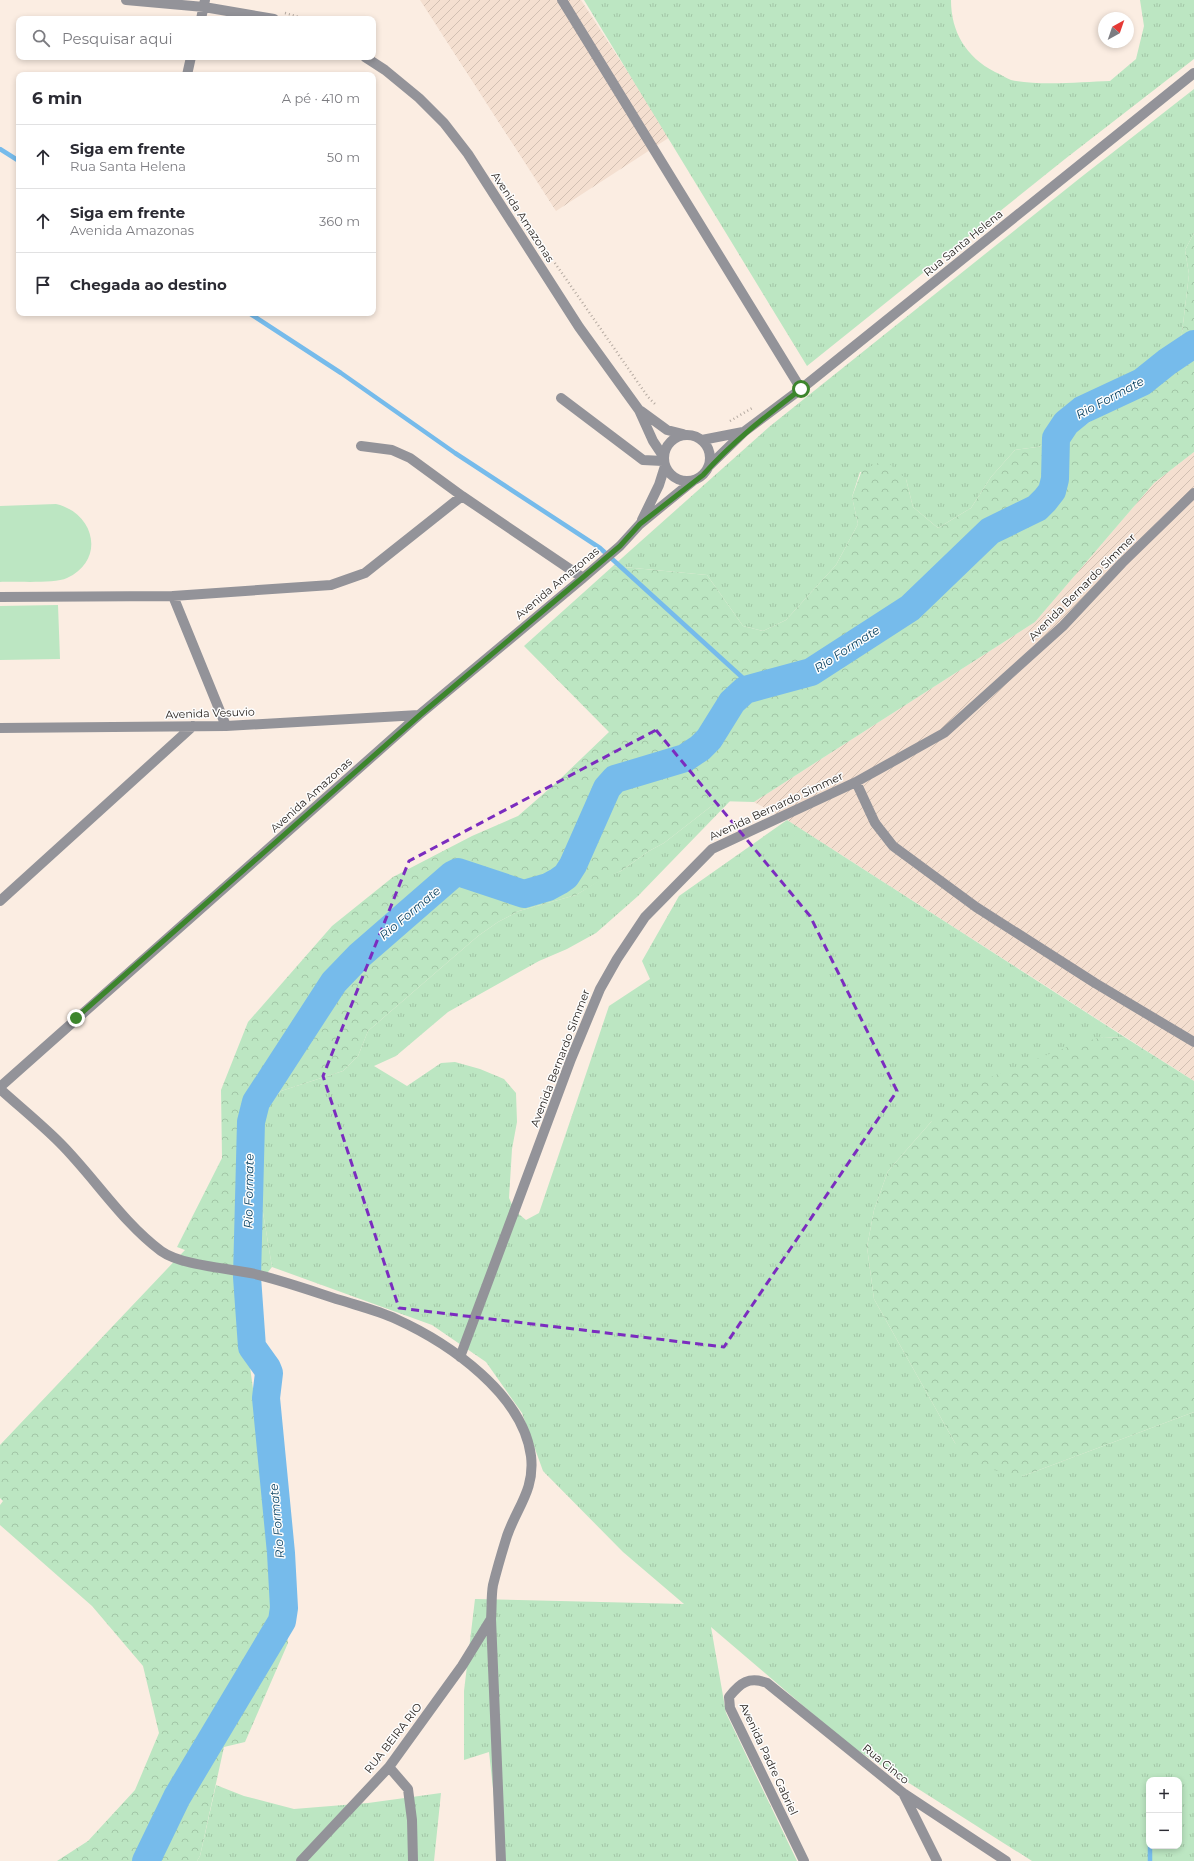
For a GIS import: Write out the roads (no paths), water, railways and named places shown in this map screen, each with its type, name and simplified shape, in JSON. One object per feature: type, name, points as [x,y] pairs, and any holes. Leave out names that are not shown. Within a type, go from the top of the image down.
[{"type":"street","points":[[126,0],[204,3],[261,16]]},
{"type":"street","points":[[562,0],[801,389]]},
{"type":"street","points":[[201,16],[204,3]]},
{"type":"street","points":[[188,72],[190,60]]},
{"type":"street","name":"Avenida Amazonas","points":[[370,60],[385,70],[419,98],[444,123],[468,154],[579,327],[639,410],[664,461],[659,485],[640,524]]},
{"type":"street","name":"Rua Santa Helena","points":[[708,467],[745,431],[801,389],[1194,72]]},
{"type":"street","points":[[561,398],[643,460],[664,461]]},
{"type":"street","name":"Avenida Amazonas","points":[[639,410],[668,430],[683,434]]},
{"type":"street","name":"Rua Santa Helena","points":[[702,440],[745,431]]},
{"type":"street","points":[[683,434],[691,434],[702,440],[710,452],[708,467],[703,475],[694,480],[685,481],[677,479],[669,473],[664,461],[669,442],[683,434]]},
{"type":"street","points":[[361,446],[392,450],[410,458],[462,496],[583,578]]},
{"type":"street","name":"Avenida Amazonas","points":[[0,1088],[420,715],[583,578],[620,546],[640,524],[694,480]]},
{"type":"street","name":"Avenida Bernardo Simmer","points":[[460,1357],[571,1059],[600,989],[617,959],[645,917],[712,849],[856,782],[944,733],[1062,626],[1122,563],[1194,493]]},
{"type":"street","points":[[0,597],[173,596],[330,585],[365,573],[462,496]]},
{"type":"street","points":[[173,596],[226,726]]},
{"type":"street","name":"Avenida Vesuvio","points":[[0,728],[226,726],[420,715]]},
{"type":"street","points":[[0,901],[193,726]]},
{"type":"street","points":[[856,782],[875,823],[893,846],[976,907],[1095,983],[1194,1042]]},
{"type":"street","points":[[0,1088],[60,1143],[136,1228],[162,1252],[176,1259],[187,1262],[232,1269],[273,1278],[395,1318],[428,1336],[460,1357],[489,1381],[511,1408],[525,1435],[531,1456],[530,1482],[523,1504],[508,1534],[493,1587],[491,1619],[501,1861]]},
{"type":"street","name":"RUA BEIRA RIO","points":[[301,1861],[389,1767],[462,1666],[491,1619]]},
{"type":"street","name":"Rua Cinco","points":[[757,1679],[767,1683],[903,1793],[1006,1861]]},
{"type":"street","name":"Avenida Padre Gabriel","points":[[757,1679],[746,1682],[736,1688],[729,1697],[730,1708],[804,1861]]},
{"type":"street","points":[[389,1767],[408,1789],[412,1820],[413,1861]]},
{"type":"street","points":[[903,1793],[937,1861]]},
{"type":"waterway","points":[[0,149],[16,159]]},
{"type":"waterway","points":[[254,316],[341,373],[455,453],[600,548],[744,679],[747,690]]},
{"type":"waterway","name":"Rio Formate","points":[[146,1861],[177,1797],[282,1621],[284,1608],[281,1553],[266,1398],[269,1373],[252,1347],[247,1277],[251,1122],[256,1102],[334,982],[360,955],[452,875],[458,872],[524,894],[548,887],[566,876],[573,865],[607,788],[615,779],[685,758],[700,748],[709,739],[732,702],[745,690],[811,672],[910,608],[990,531],[1037,508],[1045,500],[1052,491],[1055,479],[1056,438],[1066,423],[1082,410],[1142,382],[1167,362],[1194,344]]},
{"type":"waterway","points":[[1150,1849],[1150,1861]]}]
